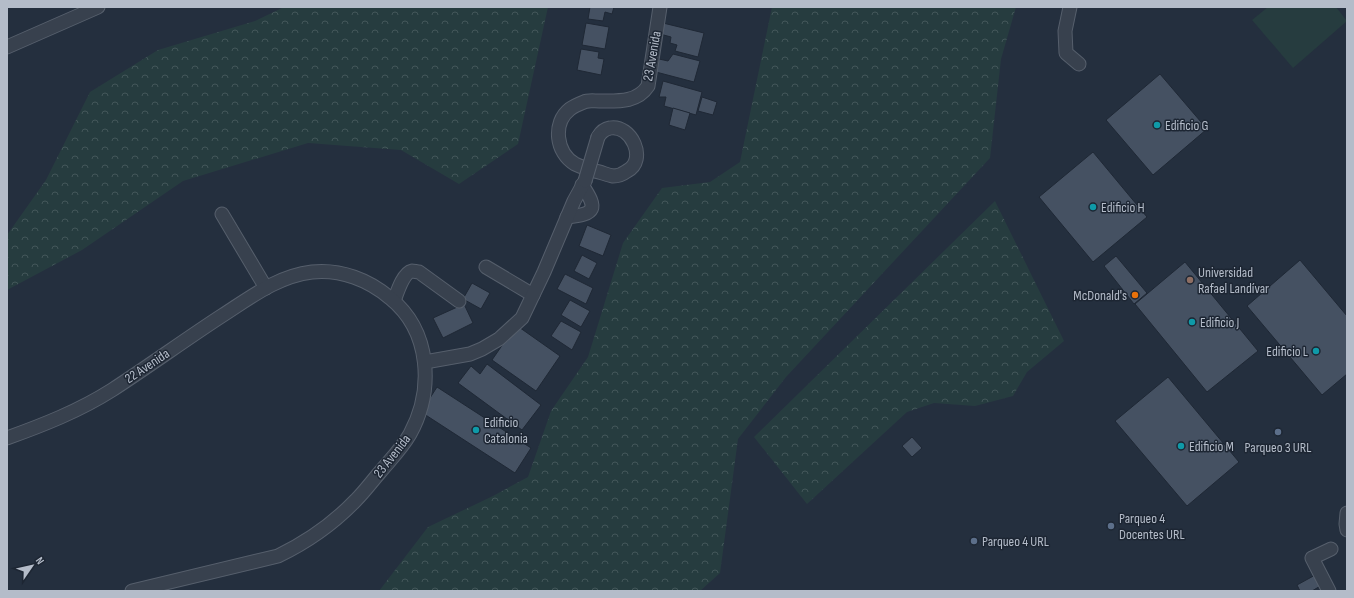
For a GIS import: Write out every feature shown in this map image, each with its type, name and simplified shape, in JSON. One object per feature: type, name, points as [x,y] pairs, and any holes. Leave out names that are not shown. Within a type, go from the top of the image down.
[{"type":"street","points":[[7,47],[98,7]]},
{"type":"street","name":"23 Avenida","points":[[132,591],[278,556],[294,548],[321,530],[355,500],[400,449],[410,434],[423,400],[425,362],[470,354],[499,339],[522,318],[567,217],[584,183],[598,136],[600,132],[608,128],[616,128],[629,135],[636,149],[637,160],[634,165],[624,173],[611,176],[575,164],[568,158],[561,148],[558,137],[559,129],[564,116],[570,109],[587,101],[629,100],[643,93],[648,86],[660,7]]},
{"type":"street","points":[[1070,7],[1065,31],[1066,53],[1079,64]]},
{"type":"street","points":[[567,217],[584,215],[589,213],[592,209],[592,200],[584,183]]},
{"type":"street","points":[[222,214],[266,288]]},
{"type":"street","points":[[486,267],[533,295]]},
{"type":"street","points":[[394,301],[403,279],[412,271],[419,272],[459,301]]},
{"type":"street","name":"22 Avenida","points":[[7,438],[30,430],[85,406],[112,390],[192,335],[266,288],[297,274],[332,272],[349,275],[366,281],[381,290],[406,314],[422,345],[425,362]]},
{"type":"street","points":[[1347,513],[1347,530]]},
{"type":"street","points":[[1329,591],[1312,558],[1331,549]]},
{"type":"green space","points":[[284,7],[548,7],[518,144],[459,184],[401,150],[308,143],[183,181],[82,250],[7,290],[7,235],[46,180],[90,92],[158,50],[255,21]]},
{"type":"green space","points":[[772,7],[1016,7],[1001,59],[990,158],[786,377],[738,439],[720,573],[700,591],[379,591],[428,527],[493,496],[528,477],[551,411],[588,357],[623,243],[662,188],[710,182],[740,162]]},
{"type":"green space","points":[[1268,7],[1336,7],[1347,21],[1293,68],[1252,20]]},
{"type":"green space","points":[[995,201],[1064,341],[1027,372],[1013,396],[975,406],[934,403],[907,412],[807,504],[754,437]]},
{"type":"building","points":[[590,7],[614,7],[612,14],[605,12],[603,21],[588,19]]},
{"type":"building","points":[[586,23],[609,27],[605,49],[582,45]]},
{"type":"building","points":[[663,23],[704,33],[698,57],[675,51],[677,45],[670,43],[671,37],[660,34]]},
{"type":"building","points":[[581,49],[599,52],[598,58],[604,59],[601,75],[577,70]]},
{"type":"building","points":[[673,54],[700,61],[694,82],[656,72],[659,59],[668,61]]},
{"type":"building","name":"Edificio G","points":[[1160,74],[1207,129],[1153,175],[1106,120]]},
{"type":"building","points":[[663,81],[702,92],[696,115],[664,106],[666,97],[659,97]]},
{"type":"building","points":[[702,97],[717,102],[713,115],[698,111]]},
{"type":"building","points":[[673,108],[690,113],[685,130],[669,125]]},
{"type":"building","name":"Edificio H","points":[[1093,152],[1147,217],[1093,262],[1039,197]]},
{"type":"building","points":[[587,225],[611,235],[603,256],[579,246]]},
{"type":"building","points":[[582,255],[597,263],[589,279],[574,271]]},
{"type":"building","points":[[1116,256],[1147,293],[1134,304],[1104,266]]},
{"type":"building","name":"Edificio L","points":[[1300,260],[1347,316],[1347,374],[1322,395],[1247,306]]},
{"type":"building","name":"Edificio J","points":[[1185,262],[1258,351],[1207,392],[1135,304]]},
{"type":"building","points":[[565,274],[593,288],[586,304],[557,289]]},
{"type":"building","points":[[472,283],[490,293],[481,309],[463,299]]},
{"type":"building","points":[[570,300],[590,311],[581,327],[561,315]]},
{"type":"building","points":[[464,304],[473,323],[443,338],[433,318]]},
{"type":"building","points":[[561,321],[581,332],[572,350],[551,336]]},
{"type":"building","points":[[516,325],[560,356],[536,391],[492,360]]},
{"type":"building","points":[[487,364],[541,405],[522,430],[458,383],[471,366],[480,374]]},
{"type":"building","name":"Edificio M","points":[[1168,377],[1239,462],[1187,506],[1115,421]]},
{"type":"building","name":"Edificio Catalonia","points":[[437,387],[531,448],[515,473],[421,412]]},
{"type":"building","points":[[912,437],[922,448],[912,457],[902,446]]},
{"type":"building","points":[[1317,574],[1322,585],[1312,591],[1300,591],[1297,585]]},
{"type":"place","name":"Edificio G","points":[[1157,125]]},
{"type":"place","name":"Edificio H","points":[[1093,207]]},
{"type":"place","name":"Universidad Rafael Landívar","points":[[1190,280]]},
{"type":"place","name":"McDonald's","points":[[1135,295]]},
{"type":"place","name":"Edificio J","points":[[1192,322]]},
{"type":"place","name":"Edificio L","points":[[1316,351]]},
{"type":"place","name":"Edificio Catalonia","points":[[476,430]]},
{"type":"place","name":"Parqueo 3 URL","points":[[1278,432]]},
{"type":"place","name":"Edificio M","points":[[1181,446]]},
{"type":"place","name":"Parqueo 4 Docentes URL","points":[[1111,526]]},
{"type":"place","name":"Parqueo 4 URL","points":[[974,541]]}]
